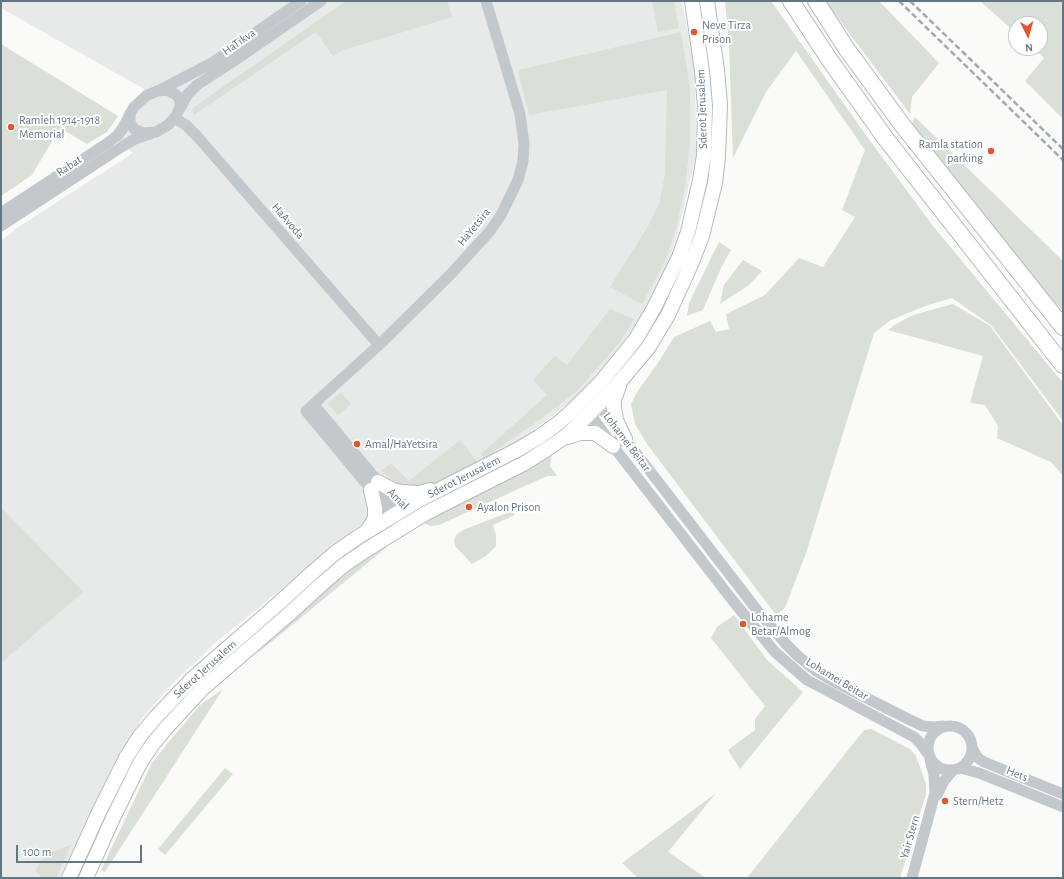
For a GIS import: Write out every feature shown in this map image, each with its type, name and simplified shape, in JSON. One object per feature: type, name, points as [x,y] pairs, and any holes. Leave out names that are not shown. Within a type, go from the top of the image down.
[{"type":"highway","points":[[791,1],[829,60],[886,139],[1063,365]]},
{"type":"highway","points":[[816,1],[846,48],[903,126],[1063,327]]},
{"type":"main road","name":"Sderot Jerusalem","points":[[69,878],[99,812],[127,756],[140,736],[155,718],[192,679],[335,553],[365,532],[397,513],[490,465],[539,437],[570,413],[601,382],[636,339],[668,282],[688,232],[700,180],[704,155],[705,128],[702,71],[692,1]]},
{"type":"main road","name":"Sderot Jerusalem","points":[[86,878],[140,763],[152,745],[183,708],[202,689],[344,565],[406,524],[547,450],[594,410],[648,348],[681,288],[702,236],[715,183],[718,157],[720,105],[717,70],[707,1]]},
{"type":"main road","points":[[562,438],[580,433],[595,433],[619,442],[614,400],[620,384],[630,370]]},
{"type":"main road","points":[[365,532],[375,518],[375,486],[411,494],[448,486]]},
{"type":"street","name":"HaTikva","points":[[157,91],[212,63],[302,1]]},
{"type":"street","name":"HaTikva","points":[[177,114],[188,94],[197,85],[321,1]]},
{"type":"street","name":"HaYetsira","points":[[310,408],[379,345],[450,275],[490,231],[501,214],[518,180],[523,161],[524,144],[520,114],[486,1]]},
{"type":"street","points":[[168,90],[177,95],[180,102],[177,114],[165,127],[152,133],[142,133],[134,129],[130,123],[130,114],[139,101],[157,91],[168,90]]},
{"type":"street","name":"Rabat","points":[[1,213],[109,142],[118,135],[130,114]]},
{"type":"street","name":"HaAvoda","points":[[177,114],[379,345]]},
{"type":"street","name":"Rabat","points":[[1,226],[123,146],[152,133]]},
{"type":"street","name":"Lohamei Beitar","points":[[586,397],[594,410],[619,442],[752,604],[798,656],[815,670],[834,681],[908,719],[923,726],[943,726]]},
{"type":"street","name":"Amal","points":[[310,408],[406,524]]},
{"type":"street","name":"Lohamei Beitar","points":[[619,442],[733,601],[775,652],[807,680],[914,737],[929,756]]},
{"type":"street","points":[[951,725],[964,730],[972,742],[972,748],[969,760],[956,769],[940,768],[929,756],[927,747],[928,740],[937,729],[943,726],[951,725]]},
{"type":"street","name":"Hets","points":[[972,748],[978,758],[984,762],[1063,794]]},
{"type":"street","name":"Yair Stern","points":[[912,878],[933,803],[935,784],[929,756]]},
{"type":"street","name":"Yair Stern","points":[[933,803],[944,781],[956,769]]},
{"type":"street","name":"Hets","points":[[956,769],[979,773],[1063,807]]},
{"type":"shaded area","points":[[1,1],[682,1],[695,72],[696,155],[677,236],[667,265],[635,327],[608,362],[574,399],[526,436],[436,490],[364,523],[216,642],[170,686],[143,717],[117,758],[60,878],[1,878],[1,241],[17,228],[133,153],[110,135],[144,89],[1,8]]},
{"type":"shaded area","points":[[346,1],[447,1],[452,17],[344,50],[333,56],[316,32],[194,115],[192,109],[197,105]]},
{"type":"shaded area","points":[[652,1],[674,1],[679,28],[658,32]]},
{"type":"shaded area","points":[[725,1],[771,1],[868,138],[933,226],[1063,383],[1063,421],[991,325],[952,298],[925,306],[891,320],[874,333],[806,553],[785,608],[776,615],[647,444],[635,424],[631,404],[637,392],[656,366],[674,337],[710,321],[716,332],[729,329],[726,314],[765,295],[799,258],[823,267],[855,217],[842,210],[865,150],[796,51],[766,92],[733,158],[729,45]]},
{"type":"shaded area","points":[[825,1],[879,1],[939,63],[912,97],[910,114]]},
{"type":"shaded area","points":[[980,1],[1063,1],[1063,119],[1025,81],[1044,58],[1042,56],[1048,56],[1048,16],[1008,16],[1008,26]]},
{"type":"shaded area","points":[[681,32],[690,89],[690,144],[685,187],[676,229],[664,263],[642,304],[610,287],[650,223],[660,202],[665,173],[667,90],[529,115],[518,70]]},
{"type":"shaded area","points":[[1,44],[118,116],[107,132],[87,144],[60,128],[32,175],[1,196]]},
{"type":"shaded area","points":[[915,117],[1063,261],[1063,311],[1015,257],[911,126]]},
{"type":"shaded area","points":[[719,242],[731,250],[721,268],[703,310],[687,316],[689,303]]},
{"type":"shaded area","points":[[743,260],[762,271],[749,285],[720,304],[724,285]]},
{"type":"shaded area","points":[[953,304],[990,326],[1063,425],[1063,476],[1051,462],[997,438],[998,426],[985,405],[970,403],[983,356],[888,330],[913,315]]},
{"type":"shaded area","points":[[610,309],[634,319],[620,342],[577,391],[484,459],[481,454],[547,395],[533,380],[555,356],[567,365]]},
{"type":"shaded area","points":[[341,392],[351,404],[338,415],[328,404]]},
{"type":"shaded area","points":[[460,440],[478,462],[444,482],[412,488],[396,484],[381,471],[391,463],[409,481]]},
{"type":"shaded area","points":[[552,452],[550,466],[557,476],[547,476],[439,525],[430,526],[422,522]]},
{"type":"shaded area","points":[[1,507],[83,592],[1,663]]},
{"type":"shaded area","points":[[512,511],[515,515],[493,525],[496,535],[496,546],[486,556],[472,564],[455,546],[454,541],[456,535],[463,530]]},
{"type":"shaded area","points":[[390,539],[387,547],[253,657],[329,583]]},
{"type":"shaded area","points":[[734,615],[767,660],[803,692],[740,769],[728,750],[755,730],[755,719],[765,706],[711,638],[717,627]]},
{"type":"shaded area","points":[[223,689],[105,872],[101,870],[152,763],[200,705]]},
{"type":"shaded area","points":[[871,729],[910,749],[916,756],[926,784],[926,794],[900,878],[747,878],[864,730]]},
{"type":"shaded area","points":[[225,768],[233,774],[165,855],[158,849]]},
{"type":"shaded area","points":[[716,793],[668,852],[706,878],[638,878],[622,863]]},
{"type":"shaded area","points":[[71,845],[56,878],[39,878],[40,875],[35,871],[45,855]]},
{"type":"railway","points":[[899,1],[1063,160]]},
{"type":"railway","points":[[910,1],[1063,149]]},
{"type":"place","name":"Neve Tirza Prison","points":[[694,32]]},
{"type":"place","name":"Ramleh 1914-1918 Memorial","points":[[11,127]]},
{"type":"place","name":"Ramla station parking","points":[[991,151]]},
{"type":"place","name":"Amal/HaYetsira","points":[[357,444]]},
{"type":"place","name":"Ayalon Prison","points":[[469,507]]},
{"type":"place","name":"Lohame Betar/Almog","points":[[743,624]]},
{"type":"place","name":"Stern/Hetz","points":[[945,801]]}]
